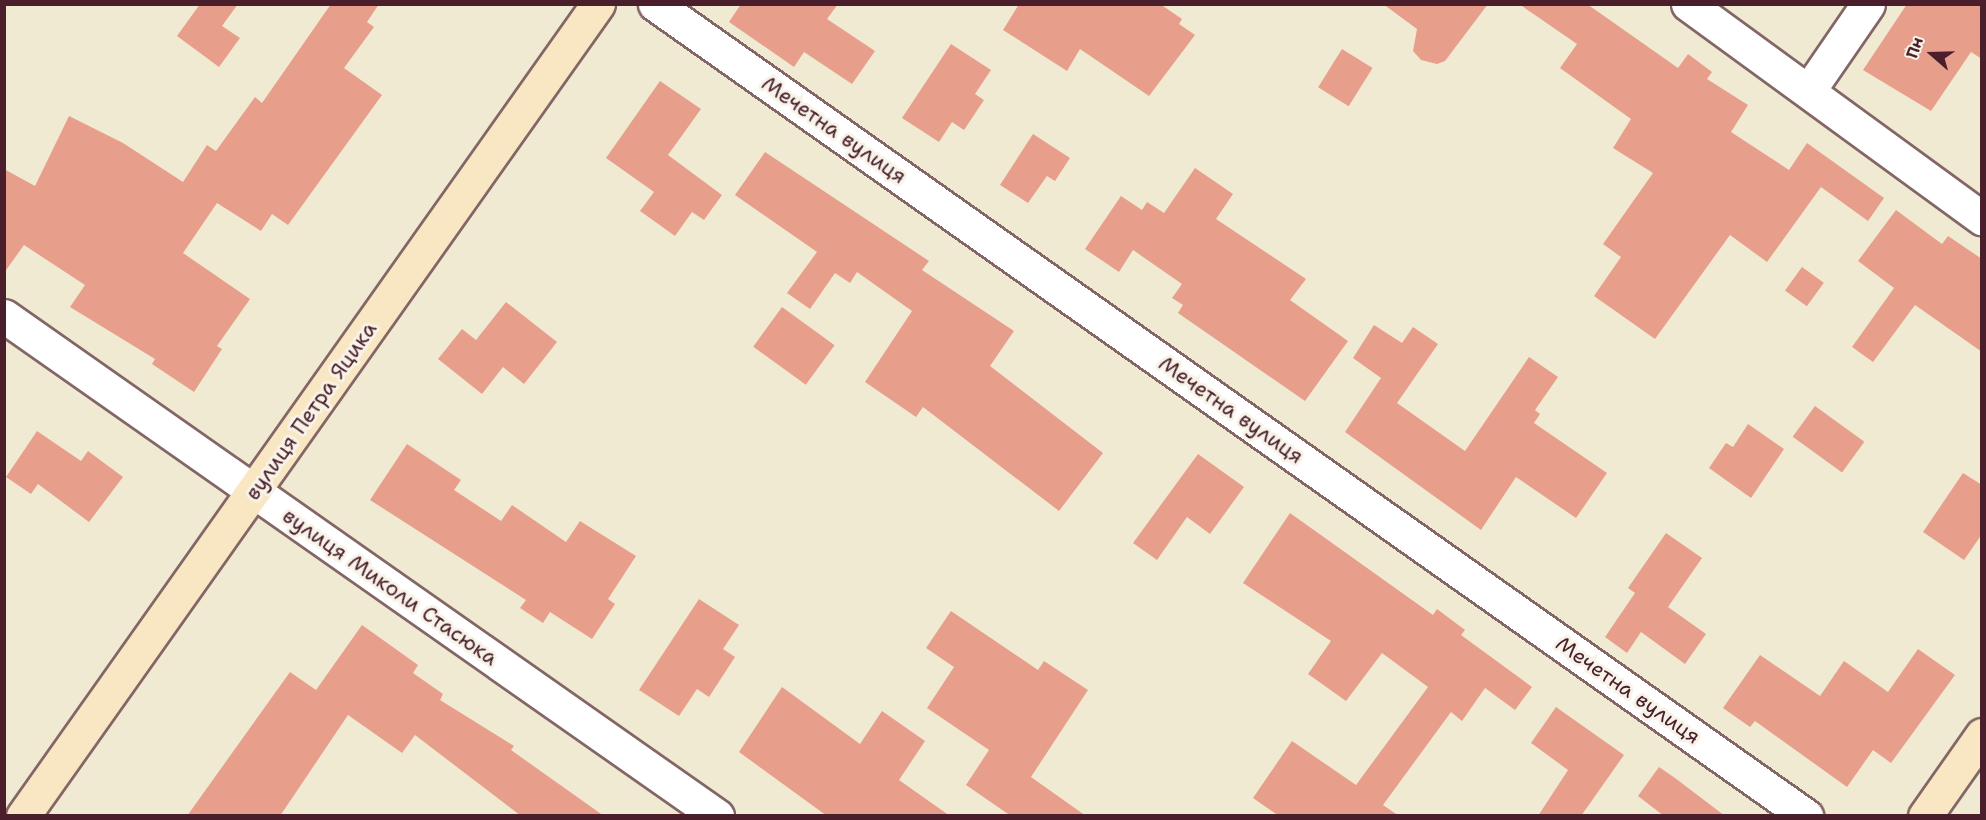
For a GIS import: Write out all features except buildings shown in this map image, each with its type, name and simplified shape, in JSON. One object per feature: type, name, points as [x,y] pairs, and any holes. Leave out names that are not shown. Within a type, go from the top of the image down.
[{"type":"street","name":"вулиця Петра Яцика","points":[[23,816],[598,4]]},
{"type":"street","name":"Мечетна вулиця","points":[[655,4],[1806,816]]},
{"type":"street","points":[[1688,4],[1982,218]]},
{"type":"street","points":[[1809,90],[1868,4]]},
{"type":"street","name":"вулиця Миколи Стасюка","points":[[4,316],[717,816]]},
{"type":"street","points":[[1925,816],[1982,735]]}]
